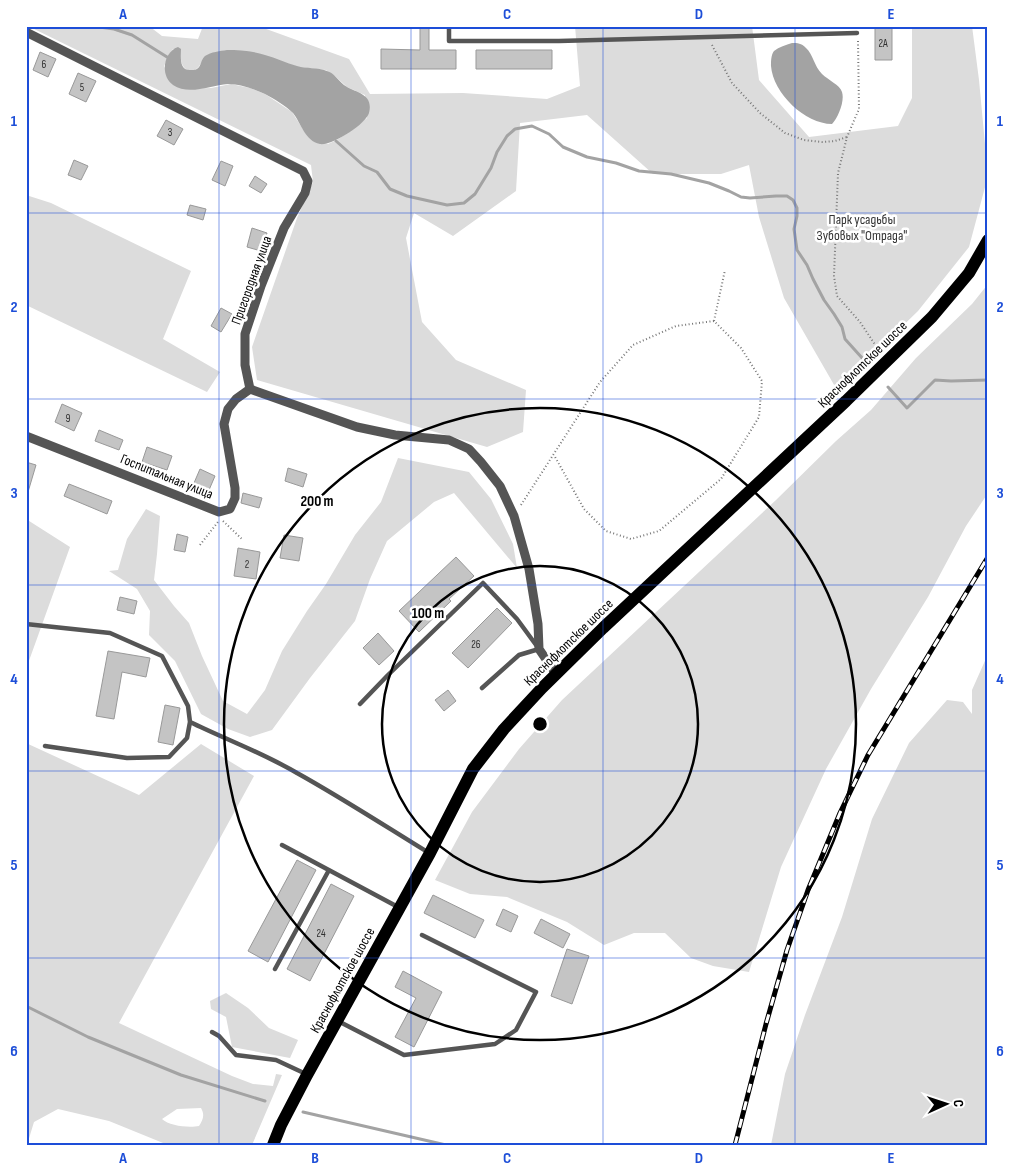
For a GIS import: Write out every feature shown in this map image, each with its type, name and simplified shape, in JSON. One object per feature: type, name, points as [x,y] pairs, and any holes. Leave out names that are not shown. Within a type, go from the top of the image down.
[{"type":"main road","name":"Краснофлотское шоссе","points":[[273,1145],[281,1125],[307,1075],[430,854],[473,769],[504,729],[542,688],[603,628],[888,362],[932,317],[969,273],[988,240]]},
{"type":"street","name":"Пригородная улица","points":[[26,32],[303,171],[308,181],[305,192],[284,228],[261,286],[245,334],[245,365],[250,389]]},
{"type":"street","name":"Госпитальная улица","points":[[26,436],[219,512],[230,509],[235,498],[224,424],[228,409],[236,399],[250,389]]},
{"type":"street","points":[[250,389],[357,427],[395,435],[450,440],[469,449],[500,486],[514,516],[530,569],[538,624],[539,649],[556,674]]},
{"type":"lane","points":[[449,26],[449,41],[559,41],[857,33]]},
{"type":"lane","points":[[360,704],[483,582],[517,619],[539,649],[519,655],[482,688]]},
{"type":"lane","points":[[26,624],[110,633],[162,656],[188,706],[190,722],[187,738],[169,757],[127,758],[45,746]]},
{"type":"lane","points":[[190,722],[254,750],[297,772],[430,854]]},
{"type":"lane","points":[[282,845],[399,908]]},
{"type":"lane","points":[[275,969],[329,870]]},
{"type":"lane","points":[[337,1020],[404,1055],[495,1044],[516,1030],[536,992],[422,935]]},
{"type":"lane","points":[[212,1032],[219,1036],[236,1055],[276,1060],[307,1075]]},
{"type":"path","points":[[857,33],[859,110],[847,137],[838,173],[834,276],[837,296],[860,322],[876,348],[888,362]]},
{"type":"path","points":[[709,37],[714,51],[732,83],[760,113],[785,133],[804,140],[822,142],[835,141],[847,137]]},
{"type":"path","points":[[714,321],[724,270]]},
{"type":"path","points":[[514,516],[600,382],[633,345],[676,326],[714,321]]},
{"type":"path","points":[[554,455],[584,509],[606,531],[631,539],[659,531],[721,479],[759,417],[762,381],[741,348],[714,321]]},
{"type":"path","points":[[200,545],[215,524],[222,519],[243,540]]},
{"type":"green space","name":"Парк усадьбы Зубовых \"Отрада\"","points":[[28,26],[149,26],[162,36],[198,39],[203,26],[258,26],[349,59],[370,94],[463,93],[547,99],[580,86],[575,26],[752,26],[759,80],[809,137],[898,126],[912,98],[912,26],[972,26],[988,176],[969,247],[918,311],[837,390],[784,298],[759,217],[749,165],[721,174],[653,174],[587,115],[520,123],[516,191],[453,236],[414,213],[406,238],[422,322],[456,360],[526,390],[523,432],[487,447],[257,380],[252,347],[297,218],[313,182],[311,165]],"holes":[[[173,49],[181,49],[182,64],[189,71],[198,68],[203,58],[222,51],[251,52],[298,67],[326,70],[347,87],[365,95],[367,118],[344,136],[328,144],[306,134],[292,112],[265,94],[250,88],[231,84],[211,88],[186,89],[172,84],[164,66]]]},
{"type":"green space","points":[[26,195],[51,203],[191,271],[163,339],[220,372],[207,392],[26,305]]},
{"type":"green space","points":[[988,284],[988,493],[966,526],[928,597],[871,689],[826,769],[781,867],[749,972],[713,966],[691,958],[665,933],[634,933],[604,945],[567,922],[507,897],[470,894],[435,880],[472,812],[519,749],[562,700],[871,410],[916,358],[972,304]]},
{"type":"green space","points":[[398,458],[469,472],[491,499],[513,544],[517,568],[454,493],[434,502],[387,541],[370,579],[355,621],[272,730],[250,737],[228,729],[201,714],[175,661],[149,635],[150,611],[137,589],[109,571],[118,570],[127,539],[146,509],[160,516],[154,580],[189,623],[223,701],[247,714],[265,690],[282,651],[326,584],[355,535],[381,502]]},
{"type":"green space","points":[[26,519],[70,547],[26,669]]},
{"type":"green space","points":[[988,654],[988,1145],[771,1145],[785,1074],[842,917],[872,819],[909,743],[947,700],[963,702],[972,714],[972,690]]},
{"type":"green space","points":[[26,743],[139,795],[201,744],[254,776],[119,1023],[253,1084],[273,1086],[276,1074],[282,1075],[252,1145],[168,1145],[109,1121],[58,1109],[34,1122],[26,1145]],"holes":[[[201,1108],[203,1117],[199,1126],[179,1126],[162,1119],[177,1109]]]},
{"type":"green space","points":[[226,993],[248,1008],[269,1028],[298,1040],[290,1058],[232,1047],[226,1017],[211,1009],[210,1001]]},
{"type":"shaded area","points":[[792,43],[803,45],[810,53],[819,71],[841,89],[843,96],[842,104],[839,114],[832,124],[822,123],[801,113],[784,96],[773,76],[771,66],[772,54],[778,48]]},
{"type":"shaded area","points":[[178,47],[181,49],[182,65],[190,70],[197,69],[205,56],[227,50],[256,53],[297,66],[327,71],[344,85],[366,97],[370,106],[369,113],[362,123],[348,133],[332,142],[320,144],[307,136],[290,110],[256,90],[233,84],[193,90],[186,90],[173,85],[166,76],[165,64],[169,54]]},
{"type":"building","points":[[420,26],[429,26],[429,50],[456,50],[456,69],[381,69],[381,49],[420,50]]},
{"type":"building","points":[[875,26],[892,26],[892,60],[875,60]]},
{"type":"building","points":[[476,50],[552,50],[552,69],[476,69]]},
{"type":"building","points":[[40,52],[56,59],[48,77],[33,70]]},
{"type":"building","points":[[78,73],[96,81],[86,102],[69,94]]},
{"type":"building","points":[[166,120],[183,129],[174,145],[157,136]]},
{"type":"building","points":[[74,160],[88,166],[81,180],[68,175]]},
{"type":"building","points":[[221,161],[233,166],[225,186],[212,180]]},
{"type":"building","points":[[255,176],[267,184],[261,193],[249,186]]},
{"type":"building","points":[[190,205],[206,209],[203,220],[187,215]]},
{"type":"building","points":[[252,228],[267,233],[261,251],[247,247]]},
{"type":"building","points":[[221,308],[232,314],[221,332],[211,326]]},
{"type":"building","points":[[62,404],[82,413],[74,431],[55,422]]},
{"type":"building","points":[[99,430],[123,440],[119,450],[95,441]]},
{"type":"building","points":[[147,447],[172,456],[167,470],[142,462]]},
{"type":"building","points":[[26,462],[36,465],[28,492],[26,492]]},
{"type":"building","points":[[288,468],[307,474],[303,487],[285,481]]},
{"type":"building","points":[[200,469],[215,476],[209,490],[194,483]]},
{"type":"building","points":[[69,484],[112,501],[107,514],[64,496]]},
{"type":"building","points":[[243,493],[262,498],[259,508],[241,503]]},
{"type":"building","points":[[177,534],[188,537],[185,552],[174,550]]},
{"type":"building","points":[[284,535],[303,538],[299,561],[280,558]]},
{"type":"building","points":[[238,548],[260,552],[256,579],[234,576]]},
{"type":"building","points":[[456,557],[474,576],[449,599],[451,601],[419,632],[399,611]]},
{"type":"building","points":[[120,597],[137,601],[134,614],[117,610]]},
{"type":"building","points":[[497,608],[512,623],[468,668],[452,653]]},
{"type":"building","points":[[378,633],[394,651],[379,665],[363,648]]},
{"type":"building","points":[[108,651],[150,658],[146,677],[122,672],[114,719],[96,716]]},
{"type":"building","points":[[448,690],[456,701],[444,711],[435,700]]},
{"type":"building","points":[[165,705],[180,708],[173,745],[158,742]]},
{"type":"building","points":[[297,860],[316,870],[268,962],[248,951]]},
{"type":"building","points":[[331,884],[354,896],[310,981],[287,969]]},
{"type":"building","points":[[433,895],[484,920],[475,938],[424,913]]},
{"type":"building","points":[[503,909],[518,916],[511,932],[496,925]]},
{"type":"building","points":[[541,919],[570,934],[563,948],[534,933]]},
{"type":"building","points":[[567,949],[589,956],[572,1004],[551,996]]},
{"type":"building","points":[[403,971],[442,992],[414,1047],[395,1037],[416,998],[395,987]]},
{"type":"waterway","points":[[92,26],[114,29],[132,35],[167,57]]},
{"type":"waterway","points":[[336,141],[364,166],[377,172],[390,189],[407,196],[447,205],[464,203],[475,194],[507,136],[515,129],[532,126],[549,134],[563,147],[587,157],[616,163],[639,171],[671,174],[709,183],[741,197],[787,196],[793,200],[797,208],[794,229],[797,250],[807,265],[824,300],[842,327],[845,339],[863,359]]},
{"type":"waterway","points":[[888,387],[907,408],[935,380],[988,380]]},
{"type":"waterway","points":[[26,1006],[88,1037],[181,1075],[265,1101]]},
{"type":"waterway","points":[[303,1112],[446,1145]]},
{"type":"railway","points":[[735,1145],[787,950],[808,890],[840,813],[868,755],[988,557]]}]
